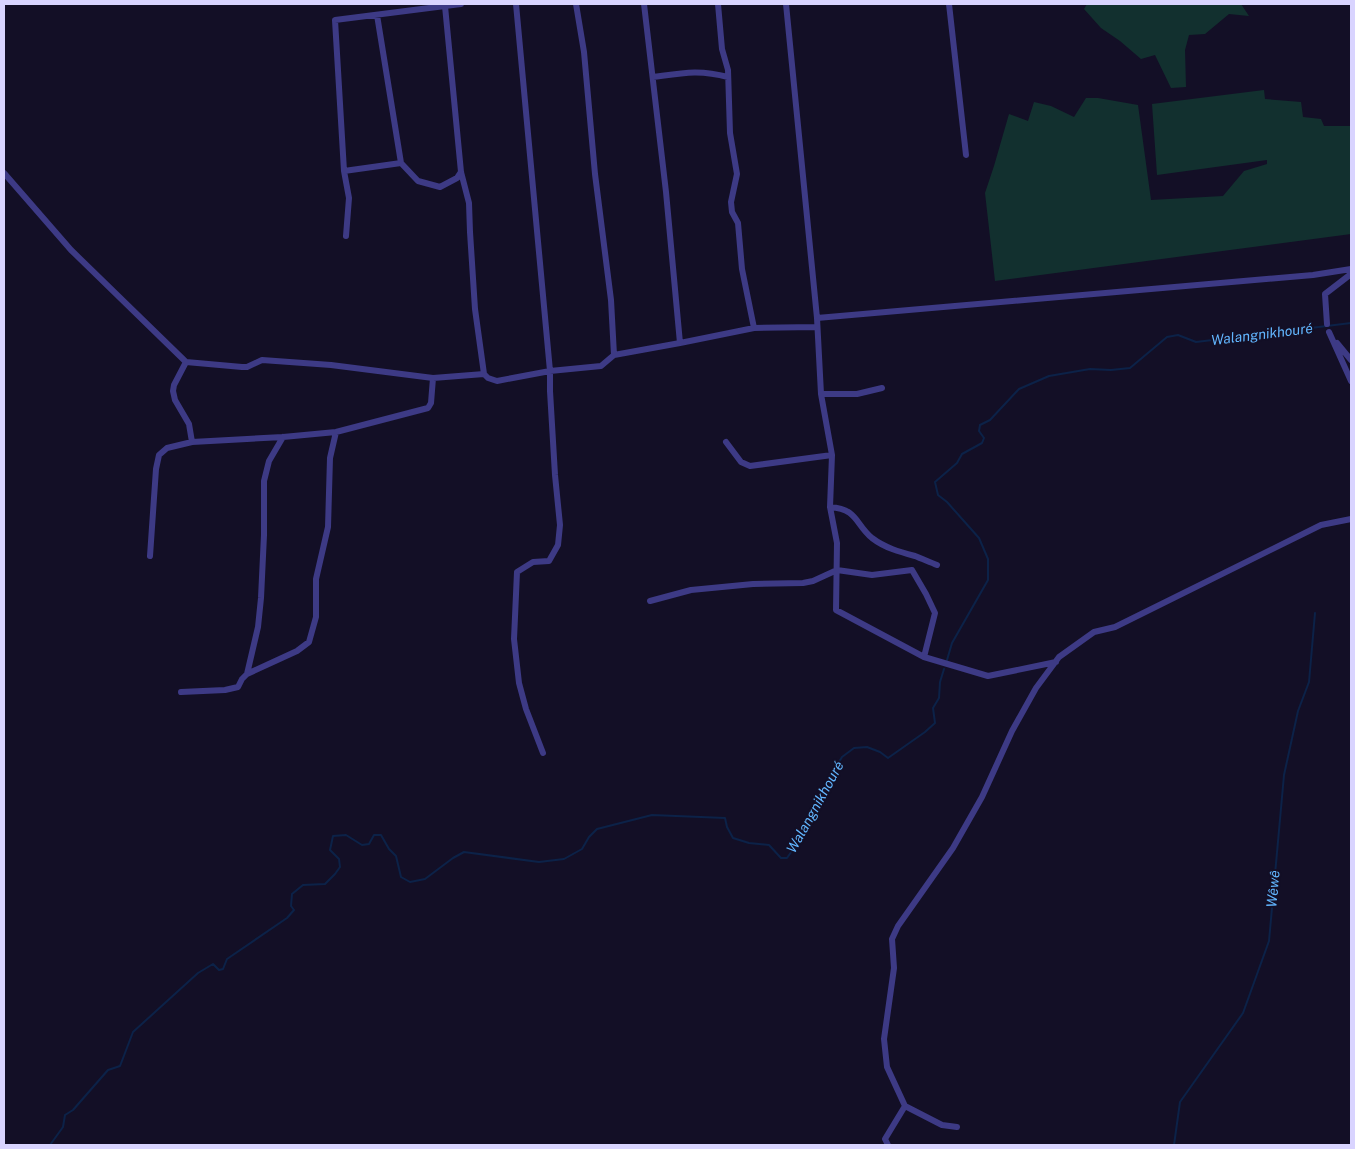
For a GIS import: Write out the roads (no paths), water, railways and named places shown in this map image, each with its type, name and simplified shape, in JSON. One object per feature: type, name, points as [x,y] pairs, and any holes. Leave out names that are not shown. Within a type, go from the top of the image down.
[{"type":"street","points":[[346,236],[349,198],[344,171],[335,20],[461,4]]},
{"type":"street","points":[[516,4],[550,371],[554,465],[560,525],[558,545],[549,561],[533,562],[517,572],[514,639],[519,683],[526,709],[544,753]]},
{"type":"street","points":[[576,4],[584,52],[595,174],[611,300],[614,355]]},
{"type":"street","points":[[644,4],[666,192],[680,343]]},
{"type":"street","points":[[718,4],[722,49],[727,65],[730,133],[737,174],[731,202],[732,212],[738,223],[742,270],[754,328]]},
{"type":"street","points":[[786,4],[817,318],[821,394],[832,455],[830,507],[838,543],[836,610],[924,658],[988,676],[1056,662]]},
{"type":"street","points":[[949,4],[966,155]]},
{"type":"street","points":[[445,5],[461,172],[469,203],[475,309],[484,374],[488,378],[496,381],[550,371],[601,366],[614,355],[754,328],[817,327]]},
{"type":"street","points":[[377,14],[401,163],[418,180],[440,187],[457,178],[461,172]]},
{"type":"street","points":[[653,77],[692,71],[714,73],[728,77]]},
{"type":"street","points":[[344,171],[401,163]]},
{"type":"street","points":[[4,173],[71,250],[186,362],[247,367],[260,360],[272,360],[331,364],[433,378],[484,374]]},
{"type":"street","points":[[817,318],[1313,275],[1351,269]]},
{"type":"street","points":[[1327,324],[1325,294],[1351,274]]},
{"type":"street","points":[[1351,360],[1329,332],[1351,381]]},
{"type":"street","points":[[186,362],[174,385],[173,391],[175,400],[189,424],[192,442]]},
{"type":"street","points":[[150,556],[156,469],[159,455],[167,448],[192,442],[336,432],[428,408],[431,403],[433,378]]},
{"type":"street","points":[[821,394],[857,394],[882,388]]},
{"type":"street","points":[[247,674],[298,651],[309,642],[316,617],[316,579],[328,527],[330,458],[336,432]]},
{"type":"street","points":[[181,692],[225,690],[238,687],[247,674],[258,627],[261,598],[264,481],[269,461],[283,437]]},
{"type":"street","points":[[726,442],[741,462],[750,466],[832,455]]},
{"type":"street","points":[[830,507],[849,512],[872,538],[892,550],[937,565]]},
{"type":"street","points":[[957,1127],[942,1125],[905,1106],[887,1067],[884,1039],[894,968],[892,939],[898,926],[952,848],[982,797],[1012,731],[1036,688],[1060,657],[1094,632],[1115,627],[1321,525],[1351,519]]},
{"type":"street","points":[[650,600],[691,590],[754,584],[803,583],[813,581],[838,570],[872,575],[912,570],[935,613],[924,658]]},
{"type":"street","points":[[888,1145],[885,1139],[905,1106]]},
{"type":"waterway","name":"Walangnikhouré","points":[[947,660],[952,643],[988,580],[988,559],[979,538],[947,502],[938,495],[935,482],[957,463],[962,454],[982,443],[984,438],[979,431],[980,425],[990,420],[1019,389],[1049,376],[1090,369],[1111,370],[1130,368],[1167,337],[1178,335],[1196,342],[1351,323]]},
{"type":"waterway","name":"Wêwê","points":[[1174,1145],[1180,1102],[1243,1013],[1269,941],[1284,775],[1298,711],[1309,682],[1315,613]]},
{"type":"waterway","name":"Walangnikhouré","points":[[50,1145],[63,1127],[65,1115],[73,1110],[108,1070],[120,1066],[133,1032],[198,973],[213,964],[219,970],[223,969],[227,959],[287,918],[294,910],[291,906],[292,894],[303,885],[325,884],[335,874],[340,867],[339,859],[330,850],[333,836],[346,835],[362,845],[369,844],[374,835],[381,835],[389,849],[396,856],[401,877],[410,882],[425,879],[464,852],[539,862],[564,859],[582,849],[589,837],[597,829],[652,815],[725,818],[733,838],[749,843],[769,845],[781,858],[787,858],[794,848],[821,792],[842,757],[854,748],[867,747],[880,752],[888,758],[935,723],[933,708],[939,698],[940,682],[944,669]]}]
